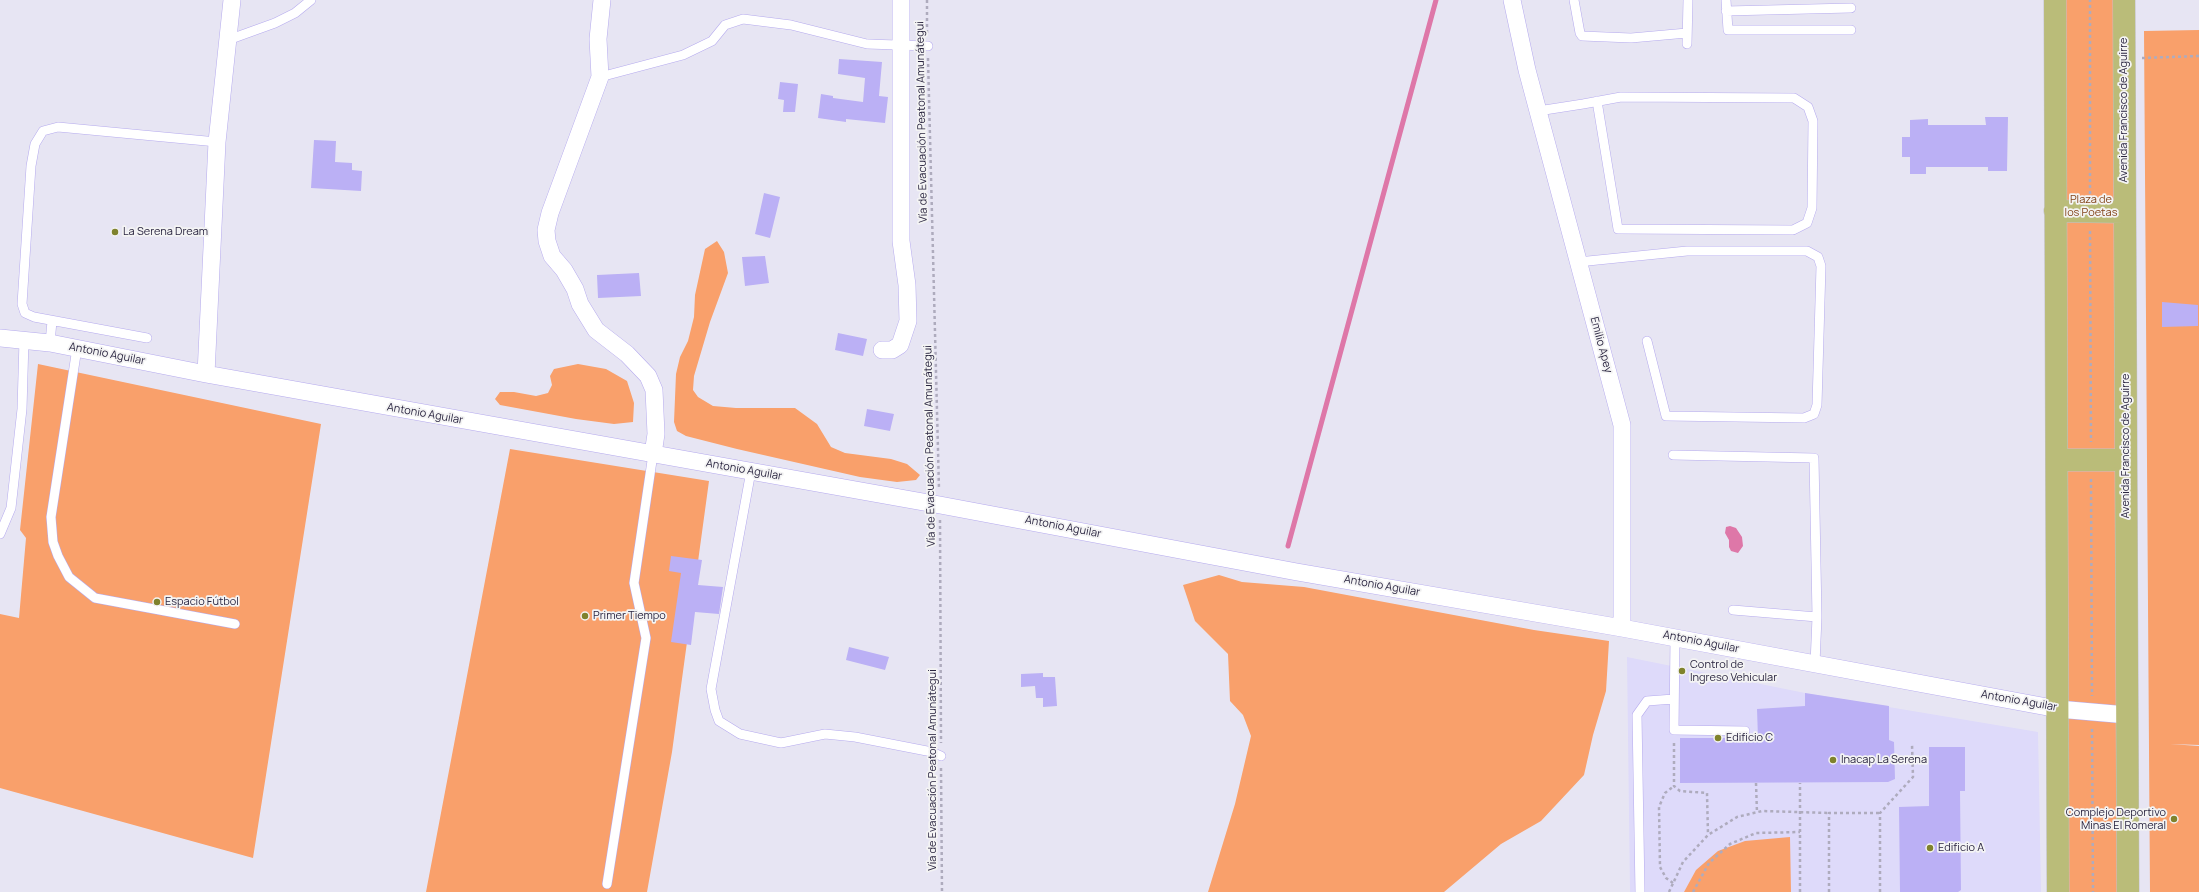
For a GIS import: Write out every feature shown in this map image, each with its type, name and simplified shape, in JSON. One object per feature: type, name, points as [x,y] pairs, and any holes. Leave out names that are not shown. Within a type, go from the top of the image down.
[{"type":"main road","points":[[2055,0],[2058,892]]},
{"type":"main road","name":"Avenida Francisco de Aguirre","points":[[2124,0],[2128,892]]},
{"type":"main road","points":[[2055,211],[2124,212]]},
{"type":"main road","points":[[2056,460],[2126,460]]},
{"type":"street","points":[[206,374],[217,142],[232,0]]},
{"type":"street","points":[[602,0],[598,39],[600,78],[550,214],[546,230],[547,241],[552,256],[564,270],[575,289],[583,309],[596,330],[627,354],[648,376],[654,390],[656,434],[653,454]]},
{"type":"street","points":[[882,350],[892,350],[900,345],[908,321],[907,285],[901,241],[901,0]]},
{"type":"street","name":"Emilio Apey","points":[[1512,0],[1527,70],[1622,425],[1622,628]]},
{"type":"street","name":"Antonio Aguilar","points":[[0,338],[50,343],[78,348],[206,374],[940,505],[1297,572],[1622,628],[2058,709],[2127,715]]},
{"type":"lane","points":[[228,40],[276,23],[295,13],[311,0]]},
{"type":"lane","points":[[1574,0],[1580,33],[1582,36],[1631,38],[1687,33]]},
{"type":"lane","points":[[1687,44],[1688,0]]},
{"type":"lane","points":[[1726,0],[1728,30],[1851,30]]},
{"type":"lane","points":[[1726,11],[1851,8]]},
{"type":"lane","points":[[600,78],[683,55],[712,41],[725,25],[743,19],[761,20],[791,25],[867,44],[928,46]]},
{"type":"lane","points":[[1538,111],[1597,101],[1622,97],[1794,98],[1808,107],[1812,121],[1812,208],[1807,223],[1793,230],[1618,229],[1597,101]]},
{"type":"lane","points":[[147,338],[52,321],[34,317],[25,313],[22,304],[31,166],[35,144],[43,131],[58,127],[217,142]]},
{"type":"lane","points":[[1578,262],[1687,251],[1808,251],[1818,257],[1821,266],[1817,405],[1814,414],[1804,418],[1666,416],[1647,341]]},
{"type":"lane","points":[[50,343],[52,321]]},
{"type":"lane","points":[[0,534],[11,508],[22,409],[24,340]]},
{"type":"lane","points":[[78,348],[51,517],[53,542],[58,556],[69,577],[95,598],[235,624]]},
{"type":"lane","points":[[608,884],[646,638],[634,583],[653,454]]},
{"type":"lane","points":[[1673,455],[1814,458],[1817,617],[1815,664]]},
{"type":"lane","points":[[751,471],[712,689],[715,710],[719,721],[740,734],[781,743],[824,734],[855,737],[932,752],[941,756]]},
{"type":"lane","points":[[1734,610],[1817,617]]},
{"type":"lane","points":[[1675,638],[1674,730],[1744,731]]},
{"type":"lane","points":[[1640,892],[1637,715],[1647,701],[1674,699]]},
{"type":"path","name":"Vía de Evacuación Peatonal Amunátegui","points":[[927,0],[940,505],[942,892]]},
{"type":"path","points":[[2124,59],[2199,56]]},
{"type":"path","points":[[1674,730],[1674,786]]},
{"type":"path","points":[[1880,892],[1880,813],[1913,777],[1912,744]]},
{"type":"path","points":[[1756,783],[1756,812]]},
{"type":"path","points":[[1800,783],[1800,892]]},
{"type":"path","points":[[1674,786],[1680,791],[1707,793],[1708,835]]},
{"type":"path","points":[[1673,882],[1666,878],[1660,867],[1659,807],[1665,793],[1674,786]]},
{"type":"path","points":[[1669,892],[1683,862],[1708,835],[1737,817],[1756,812],[1880,813]]},
{"type":"path","points":[[1829,813],[1829,892]]},
{"type":"path","points":[[1693,892],[1709,864],[1730,844],[1756,833],[1800,832]]},
{"type":"shaded area","points":[[1730,526],[1736,528],[1742,537],[1743,546],[1738,553],[1731,551],[1729,547],[1729,540],[1725,533],[1726,527]]},
{"type":"shaded area","name":"Inacap La Serena","points":[[1627,657],[1805,693],[2038,732],[2041,892],[1630,892]]},
{"type":"green space","name":"Plaza de los Poetas","points":[[2062,0],[2119,0],[2123,892],[2065,892]]},
{"type":"green space","points":[[2199,30],[2199,745],[2170,744],[2199,746],[2199,892],[2150,892],[2144,31]]},
{"type":"green space","points":[[717,241],[724,252],[728,273],[710,322],[694,376],[693,390],[698,397],[713,406],[736,408],[795,408],[817,424],[831,447],[845,453],[891,459],[907,464],[920,475],[916,480],[897,482],[860,477],[737,449],[686,436],[677,431],[674,422],[676,374],[680,357],[688,341],[694,317],[695,295],[705,249]]},
{"type":"green space","name":"Espacio Fútbol","points":[[38,364],[321,424],[253,858],[0,788],[0,614],[19,618],[26,538],[20,530]]},
{"type":"green space","points":[[578,364],[606,369],[627,381],[634,403],[633,422],[614,424],[576,419],[500,405],[495,399],[500,392],[514,392],[536,396],[548,393],[552,385],[550,376],[554,369]]},
{"type":"green space","name":"Primer Tiempo","points":[[510,449],[709,481],[672,752],[647,892],[426,892]]},
{"type":"green space","points":[[1219,575],[1242,582],[1304,587],[1534,630],[1609,641],[1606,691],[1593,735],[1584,775],[1541,821],[1501,844],[1444,892],[1208,892],[1235,804],[1251,736],[1243,715],[1230,701],[1228,654],[1195,621],[1183,585]]},
{"type":"green space","points":[[1790,837],[1791,892],[1684,892],[1696,870],[1718,851],[1745,841]]},
{"type":"building","points":[[839,59],[882,62],[879,96],[888,97],[885,123],[846,119],[846,122],[818,118],[821,94],[833,96],[833,98],[863,102],[865,78],[838,74]]},
{"type":"building","points":[[780,82],[798,84],[795,112],[783,112],[784,100],[778,99]]},
{"type":"building","points":[[1985,117],[2008,117],[2007,171],[1988,171],[1988,167],[1926,167],[1926,174],[1910,174],[1910,157],[1902,157],[1902,137],[1910,137],[1910,120],[1928,119],[1928,125],[1986,125]]},
{"type":"building","points":[[314,140],[336,141],[335,162],[352,163],[352,170],[362,171],[361,191],[311,188]]},
{"type":"building","points":[[764,193],[780,197],[770,238],[755,234]]},
{"type":"building","points":[[765,256],[769,283],[745,286],[742,257]]},
{"type":"building","points":[[639,273],[641,296],[598,298],[597,275]]},
{"type":"building","points":[[2162,302],[2198,305],[2198,326],[2162,327]]},
{"type":"building","points":[[838,333],[867,339],[863,356],[835,350]]},
{"type":"building","points":[[867,409],[894,414],[890,431],[864,426]]},
{"type":"building","points":[[671,556],[702,560],[698,585],[723,587],[719,614],[695,612],[691,645],[671,642],[681,573],[669,571]]},
{"type":"building","points":[[849,647],[889,657],[885,670],[846,660]]},
{"type":"building","points":[[1043,673],[1043,677],[1055,677],[1057,706],[1043,707],[1043,698],[1036,698],[1035,686],[1021,687],[1021,674]]},
{"type":"building","name":"Edificio C","points":[[1805,693],[1889,706],[1889,740],[1894,742],[1895,779],[1888,782],[1680,783],[1680,738],[1758,738],[1757,709],[1805,706]]},
{"type":"building","name":"Edificio A","points":[[1929,747],[1965,747],[1965,791],[1960,791],[1961,890],[1958,892],[1900,892],[1899,807],[1929,806]]},
{"type":"waterway","points":[[1288,546],[1436,0]]},
{"type":"place","name":"La Serena Dream","points":[[115,232]]},
{"type":"place","name":"Espacio Fútbol","points":[[157,602]]},
{"type":"place","name":"Primer Tiempo","points":[[585,616]]},
{"type":"place","name":"Control de Ingreso Vehicular","points":[[1682,671]]},
{"type":"place","name":"Edificio C","points":[[1718,738]]},
{"type":"place","name":"Inacap La Serena","points":[[1833,760]]},
{"type":"place","name":"Complejo Deportivo Minas El Romeral","points":[[2174,819]]},
{"type":"place","name":"Edificio A","points":[[1930,848]]}]
